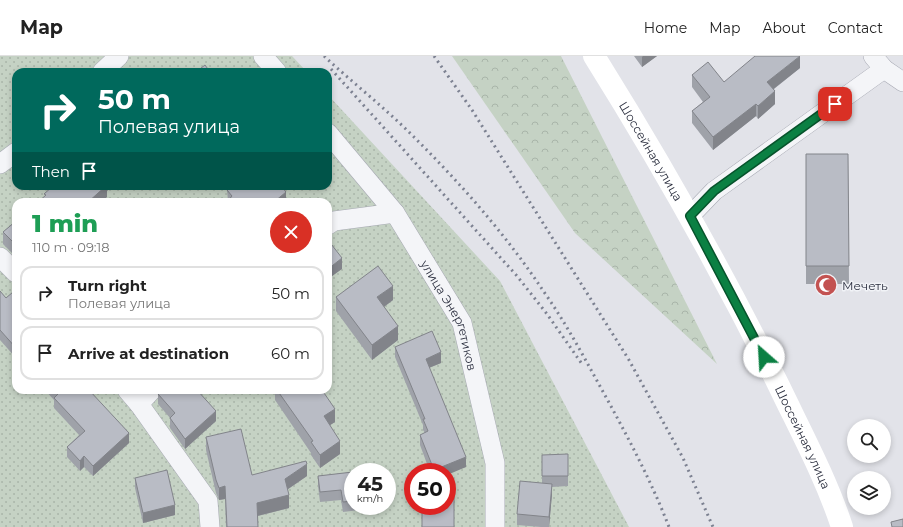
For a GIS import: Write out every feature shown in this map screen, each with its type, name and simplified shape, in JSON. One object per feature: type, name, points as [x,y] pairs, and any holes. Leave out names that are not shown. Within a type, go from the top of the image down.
[{"type":"main road","name":"Шоссейная улица","points":[[594,56],[690,216],[755,338],[817,465],[837,511],[842,527]]},
{"type":"street","points":[[106,68],[119,56]]},
{"type":"street","points":[[263,56],[274,68]]},
{"type":"street","points":[[690,216],[714,191],[878,63],[903,82]]},
{"type":"street","name":"улица Энергетиков","points":[[332,138],[395,213],[462,323],[495,463],[495,527]]},
{"type":"street","points":[[0,164],[12,155]]},
{"type":"street","points":[[332,222],[395,213]]},
{"type":"street","points":[[0,257],[12,268]]},
{"type":"street","points":[[130,394],[139,404],[208,501],[210,527]]},
{"type":"street","points":[[139,404],[148,394]]},
{"type":"green space","points":[[0,56],[292,56],[303,68],[12,68],[12,190],[332,190],[332,99],[500,281],[629,527],[0,527]]},
{"type":"green space","points":[[452,56],[561,56],[717,364],[575,233]]},
{"type":"building","points":[[755,56],[800,56],[767,82],[775,91],[758,106],[756,104],[713,137],[692,111],[710,97],[692,75],[708,62],[724,82]]},
{"type":"building","points":[[806,154],[848,154],[849,266],[806,266]]},
{"type":"building","points":[[48,190],[102,190],[92,198],[43,198],[46,195],[44,194]]},
{"type":"building","points":[[227,190],[284,190],[286,192],[279,198],[230,198],[232,196]]},
{"type":"building","points":[[12,224],[12,241],[3,232]]},
{"type":"building","points":[[332,245],[342,258],[332,266]]},
{"type":"building","points":[[378,266],[393,286],[377,297],[398,326],[372,345],[336,297]]},
{"type":"building","points":[[0,291],[6,298],[12,293],[12,344],[0,330]]},
{"type":"building","points":[[432,331],[441,352],[426,359],[466,457],[451,463],[431,463],[420,435],[428,431],[423,419],[425,419],[395,347]]},
{"type":"building","points":[[58,394],[93,394],[129,433],[93,466],[84,456],[80,461],[67,447],[85,431],[54,398]]},
{"type":"building","points":[[158,394],[201,394],[216,411],[185,439],[170,418],[175,413]]},
{"type":"building","points":[[280,394],[325,394],[335,409],[324,416],[340,441],[320,455],[311,442],[313,441]]},
{"type":"building","points":[[241,429],[252,475],[306,461],[307,464],[285,479],[289,495],[257,503],[258,527],[227,527],[225,486],[219,488],[206,437]]},
{"type":"building","points":[[568,454],[568,476],[542,476],[542,455]]},
{"type":"building","points":[[167,470],[175,505],[143,513],[135,478]]},
{"type":"building","points":[[344,473],[344,502],[341,490],[320,492],[318,476]]},
{"type":"building","points":[[520,481],[552,484],[549,517],[517,514]]},
{"type":"building","points":[[422,515],[454,515],[454,527],[422,527]]},
{"type":"building","points":[[903,519],[903,527],[892,527],[891,522]]},
{"type":"railway","points":[[324,56],[392,116],[432,155],[483,211],[530,271],[569,331],[607,399],[640,462],[669,527]]},
{"type":"railway","points":[[434,56],[472,110],[629,360],[683,458],[713,527]]},
{"type":"railway","points":[[332,70],[517,276],[547,314],[582,364]]},
{"type":"place","name":"Мечеть","points":[[826,285]]},
{"type":"route","points":[[764,357],[690,216],[714,191],[835,104]]}]
